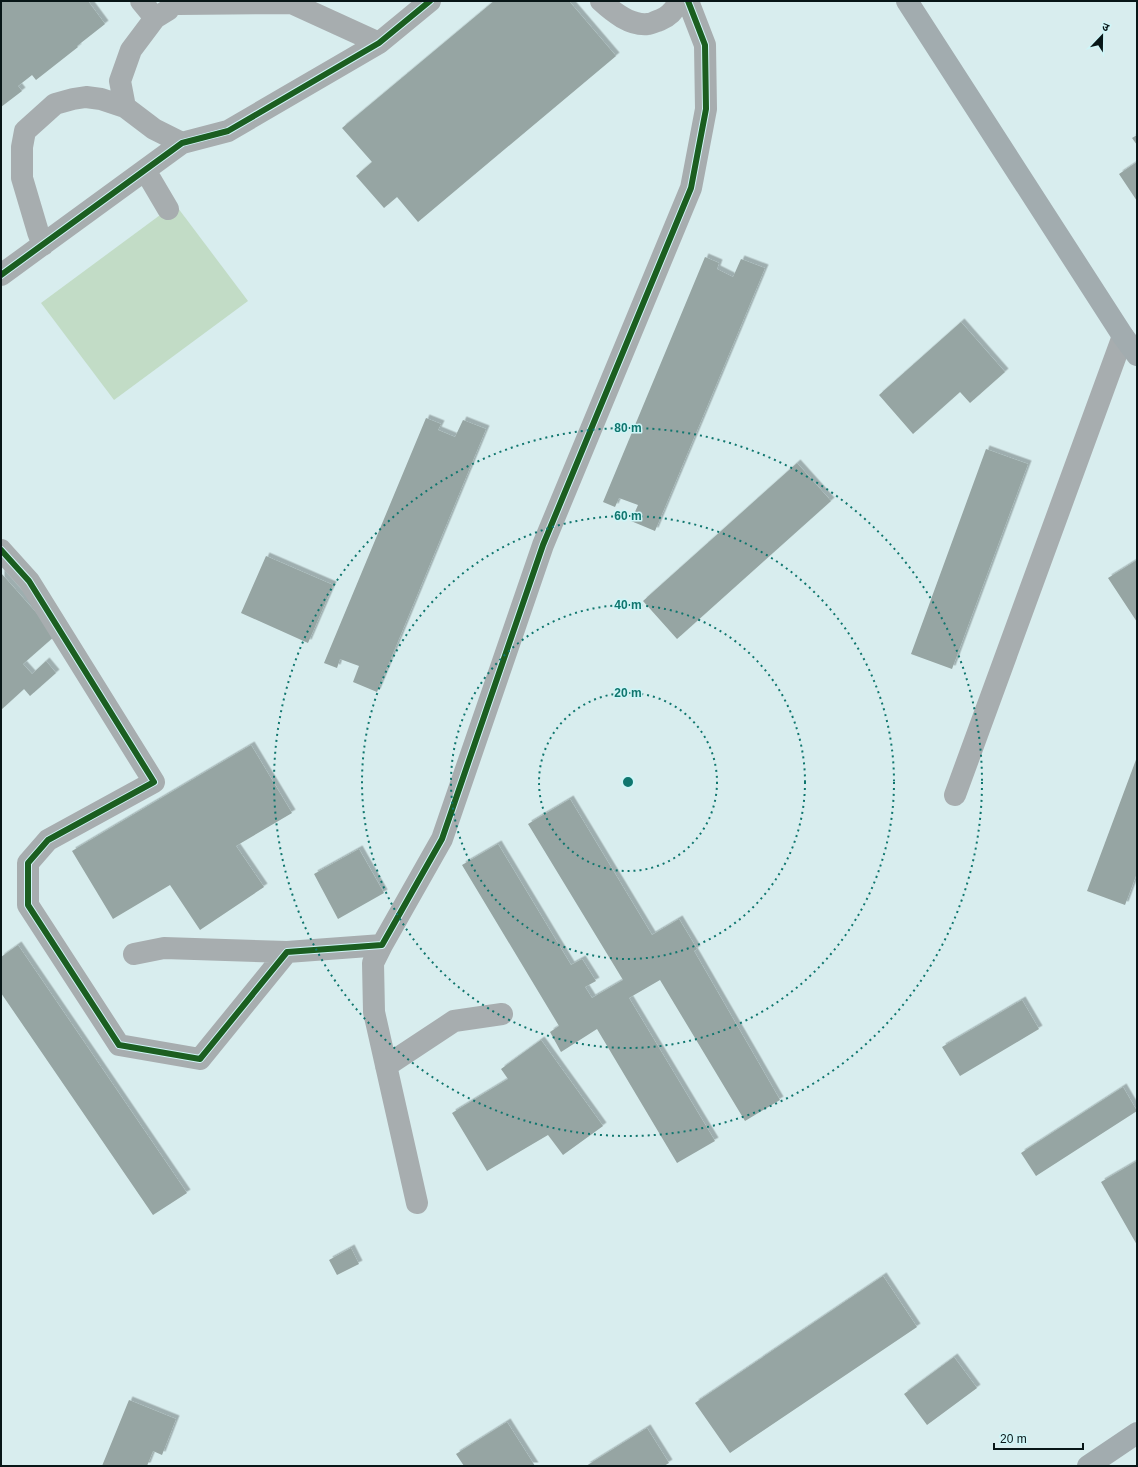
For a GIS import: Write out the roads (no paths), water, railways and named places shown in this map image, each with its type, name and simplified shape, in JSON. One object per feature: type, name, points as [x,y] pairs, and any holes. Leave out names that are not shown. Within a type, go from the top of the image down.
[{"type":"street","points":[[141,1],[155,18]]},
{"type":"street","points":[[1,275],[182,143],[228,131],[379,43],[430,1]]},
{"type":"street","points":[[601,1],[614,12],[631,22],[648,24],[663,19],[675,10],[679,1]]},
{"type":"street","points":[[417,1203],[374,1012],[373,964],[382,945],[442,839],[543,545],[691,188],[706,109],[706,81],[705,45],[688,1]]},
{"type":"street","points":[[907,1],[1137,354]]},
{"type":"street","points":[[125,107],[120,81],[131,50],[155,18],[180,2],[289,2],[379,43]]},
{"type":"street","points":[[43,245],[22,178],[22,148],[25,131],[55,104],[86,97],[101,99],[125,107],[154,128],[182,143]]},
{"type":"street","points":[[146,170],[168,210]]},
{"type":"street","points":[[955,795],[1124,336]]},
{"type":"street","points":[[1,550],[29,581],[154,782],[48,840],[28,863],[28,905],[119,1045],[200,1059],[287,952]]},
{"type":"street","points":[[134,954],[164,948],[287,952],[382,945]]},
{"type":"street","points":[[386,1066],[454,1022],[502,1014]]},
{"type":"street","points":[[1088,1466],[1137,1434]]}]
